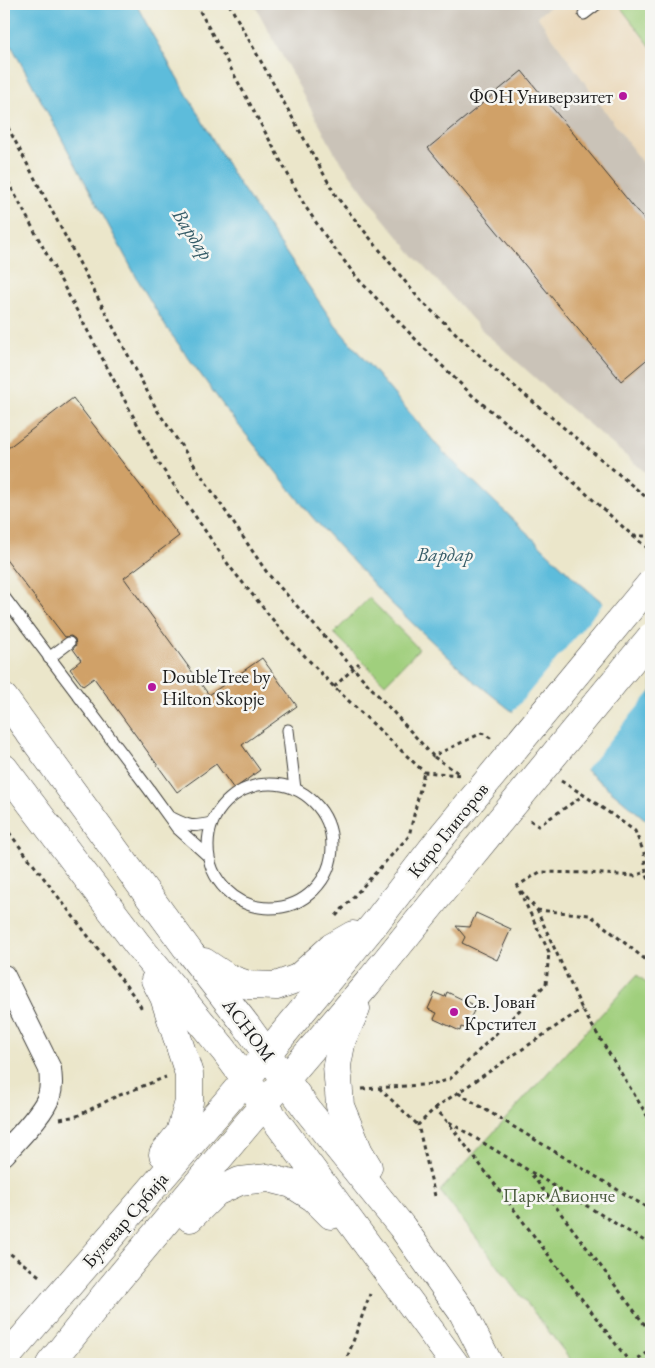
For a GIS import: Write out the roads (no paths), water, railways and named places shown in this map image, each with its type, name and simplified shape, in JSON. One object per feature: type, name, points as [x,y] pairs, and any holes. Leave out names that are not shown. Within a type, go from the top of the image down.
[{"type":"street","name":"Киро Глигоров","points":[[245,1079],[376,922],[442,836],[651,583]]},
{"type":"street","name":"Киро Глигоров","points":[[264,1104],[368,983],[651,637]]},
{"type":"street","name":"АСНОМ","points":[[4,698],[309,1112],[402,1228],[463,1313],[489,1364]]},
{"type":"street","name":"АСНОМ","points":[[4,768],[137,944],[224,1050],[454,1364]]},
{"type":"street","points":[[191,954],[228,978],[248,985],[276,986],[298,978],[332,947],[376,922]]},
{"type":"street","points":[[82,1269],[101,1232],[180,1133],[189,1102],[189,1074],[180,1043],[164,997],[137,944]]},
{"type":"street","points":[[4,976],[50,1070],[52,1081],[50,1095],[45,1106],[4,1154]]},
{"type":"street","points":[[368,983],[342,1039],[338,1065],[340,1106],[359,1152],[402,1228]]},
{"type":"street","name":"Булевар Србија","points":[[4,1360],[245,1079]]},
{"type":"street","name":"Булевар Србија","points":[[50,1364],[264,1104]]},
{"type":"street","points":[[109,1290],[150,1264],[216,1192],[240,1181],[268,1178],[292,1184],[314,1198],[336,1221],[382,1280],[426,1326]]},
{"type":"lane","points":[[584,14],[597,4]]},
{"type":"lane","points":[[4,597],[177,828],[208,856]]},
{"type":"lane","points":[[49,658],[69,643]]},
{"type":"lane","points":[[288,730],[295,789]]},
{"type":"lane","points":[[275,784],[295,789],[310,798],[322,812],[330,829],[332,847],[329,865],[321,881],[309,895],[293,904],[275,908],[256,906],[239,900],[225,889],[214,874],[208,856],[208,840],[212,823],[221,807],[236,794],[254,785],[275,784]]},
{"type":"lane","points":[[169,816],[187,826],[212,823]]},
{"type":"water","name":"Вардар","points":[[4,4],[136,4],[234,176],[335,325],[443,452],[575,579],[651,644],[651,824],[474,681],[391,603],[313,518],[228,412],[166,327],[138,280],[4,32]]},
{"type":"place","name":"ФОН Универзитет","points":[[623,96]]},
{"type":"place","name":"DoubleTree by Hilton Skopje","points":[[152,687]]},
{"type":"place","name":"Св. Јован Крстител","points":[[454,1012]]},
{"type":"park label","name":"Парк Авионче","points":[[559,1195]]}]
